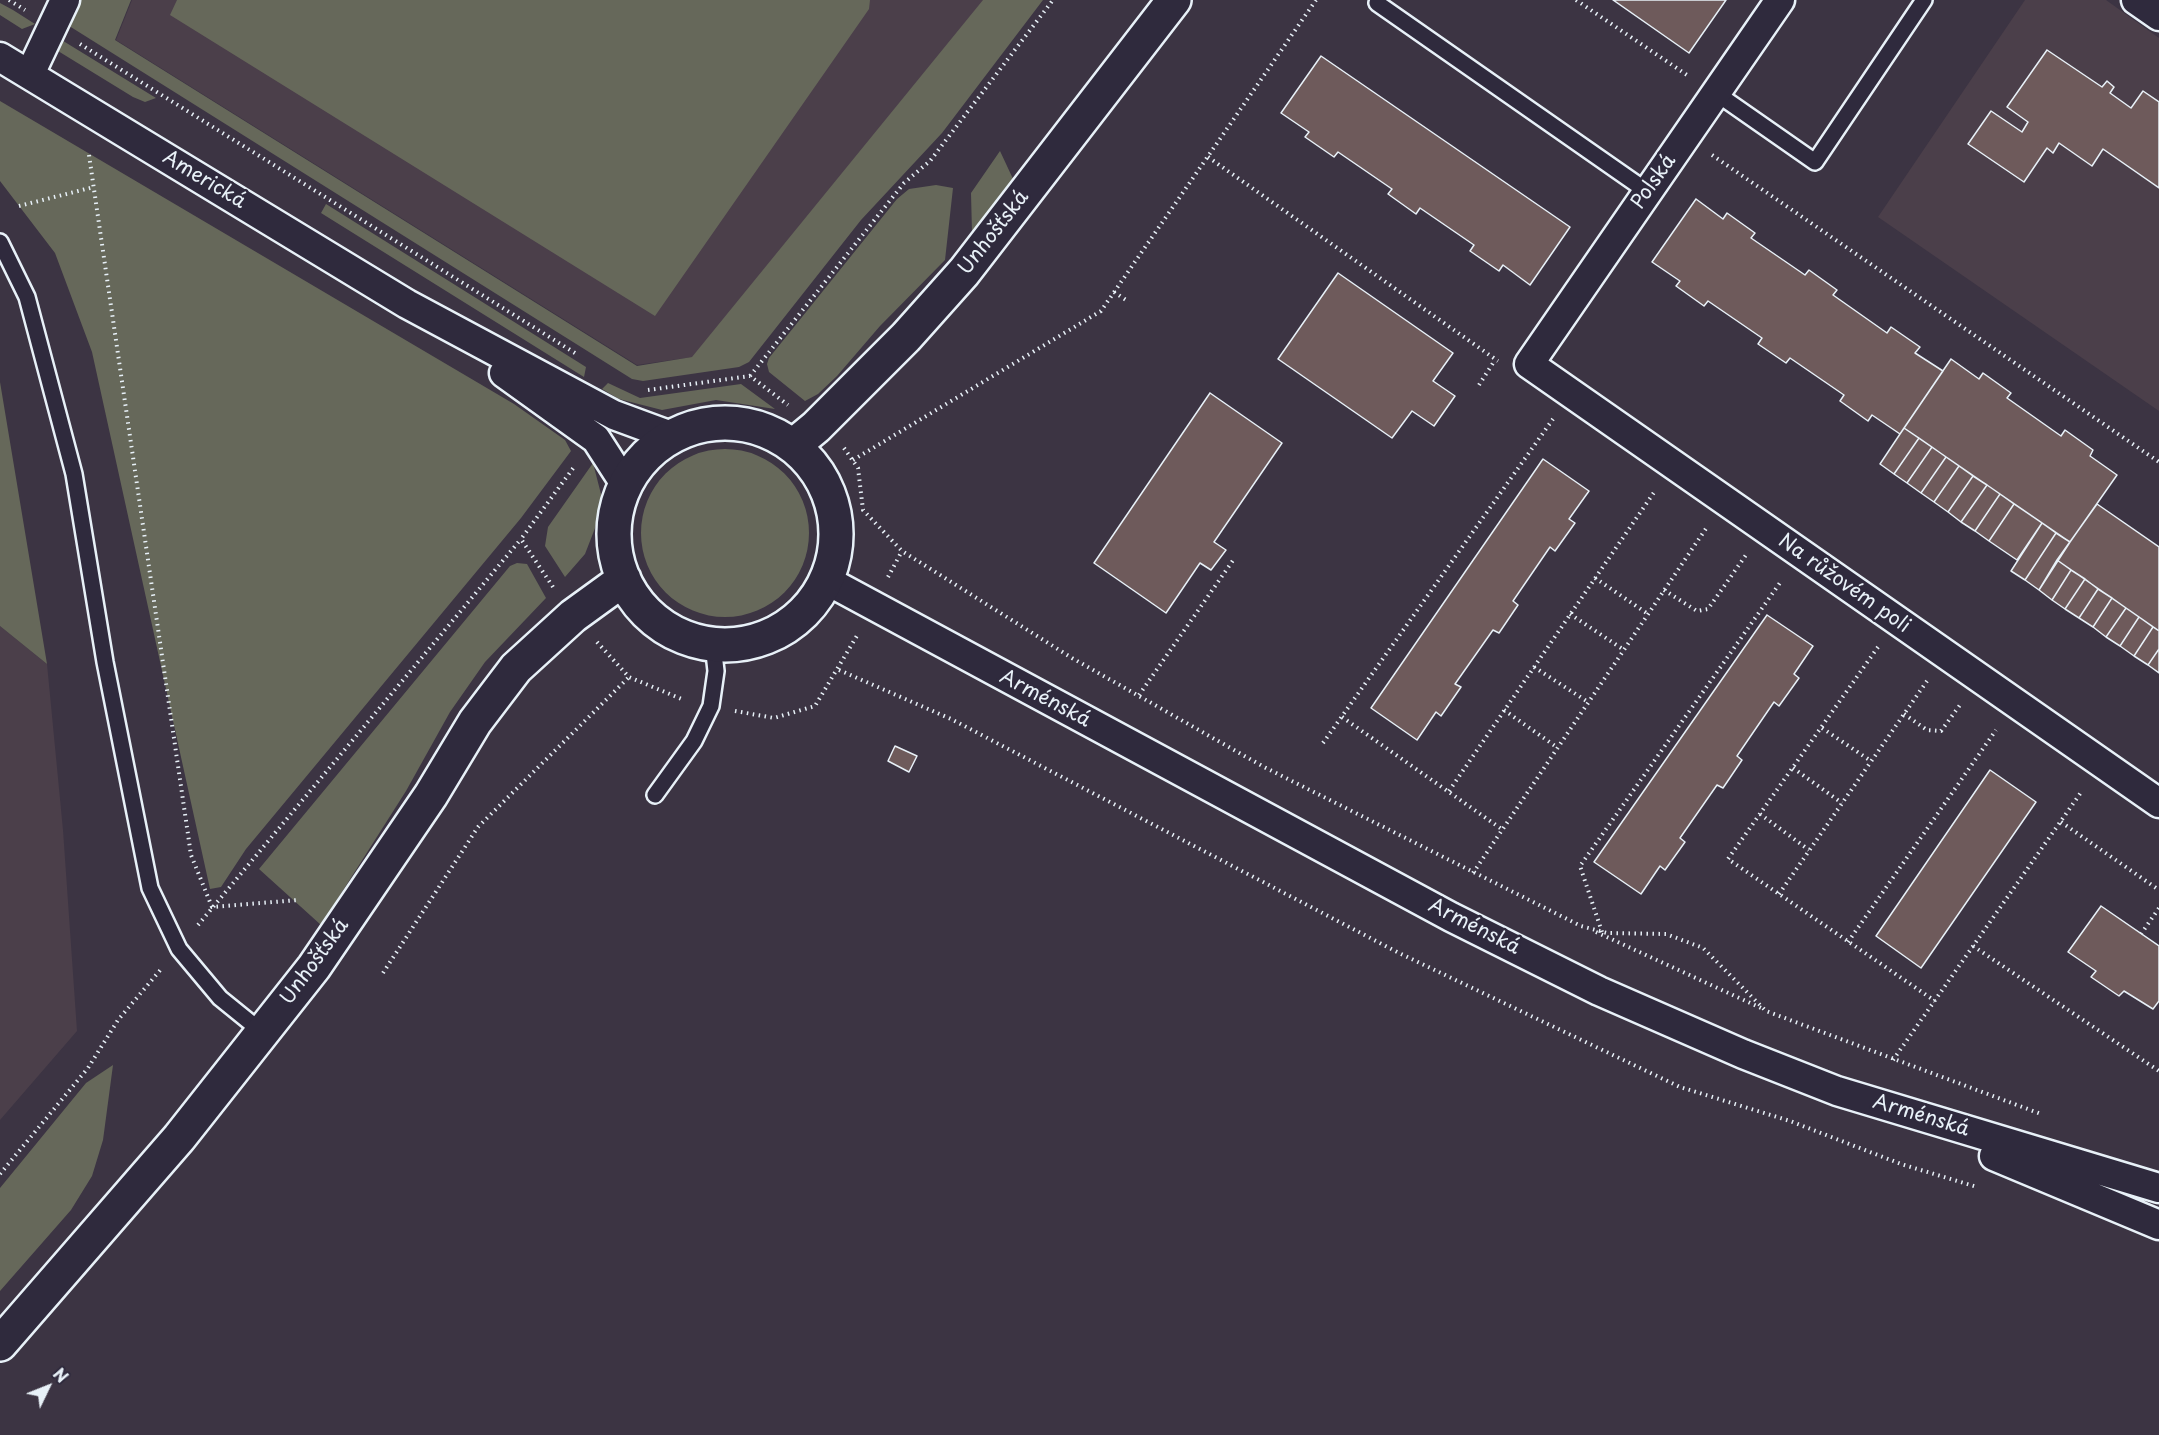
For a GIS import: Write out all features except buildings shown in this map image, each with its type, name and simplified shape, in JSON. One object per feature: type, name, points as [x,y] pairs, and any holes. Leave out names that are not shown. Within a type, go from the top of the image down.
[{"type":"main road","name":"Unhošťská","points":[[805,437],[906,337],[964,272],[1174,0]]},
{"type":"main road","points":[[721,422],[747,425],[771,433],[805,437],[811,463],[824,484],[833,507],[836,532],[834,557],[826,580],[814,600],[799,617],[780,631],[759,640],[736,644],[713,644],[680,635],[651,616],[635,599],[624,579],[616,556],[614,531],[617,507],[625,484],[637,465],[671,436],[696,426],[721,422]]},
{"type":"main road","name":"Unhošťská","points":[[0,1344],[179,1138],[314,967],[431,795],[475,722],[516,668],[573,616],[624,579]]},
{"type":"street","points":[[30,74],[65,0]]},
{"type":"street","name":"Polská","points":[[1529,364],[1648,192],[1706,87],[1780,0]]},
{"type":"street","points":[[2136,0],[2159,16]]},
{"type":"street","name":"Americká","points":[[0,57],[407,304],[614,415],[671,436]]},
{"type":"street","name":"Americká","points":[[407,304],[596,439],[625,484]]},
{"type":"street","name":"Na růžovém poli","points":[[1529,364],[2159,803]]},
{"type":"street","name":"Arménská","points":[[826,580],[1451,916],[1610,995],[1743,1054],[1837,1091],[2159,1188]]},
{"type":"street","points":[[1837,1091],[2159,1225]]},
{"type":"street","points":[[2024,1168],[2159,1210]]},
{"type":"lane","points":[[1706,87],[1815,162],[1924,0]]},
{"type":"lane","points":[[1377,3],[1648,192]]},
{"type":"lane","points":[[0,243],[27,297],[74,474],[105,662],[150,888],[178,949],[220,998],[262,1032]]},
{"type":"lane","points":[[655,795],[694,741],[711,706],[716,671],[713,644]]},
{"type":"path","points":[[614,415],[635,388],[658,390],[750,376],[904,183],[930,161],[1053,0]]},
{"type":"path","points":[[853,460],[1101,311],[1316,0]]},
{"type":"path","points":[[1576,0],[1706,87]]},
{"type":"path","points":[[52,27],[581,357]]},
{"type":"path","points":[[1706,154],[1712,155],[2159,462]]},
{"type":"path","points":[[89,155],[191,855],[212,907]]},
{"type":"path","points":[[19,206],[94,187]]},
{"type":"path","points":[[1114,292],[1129,302]]},
{"type":"path","points":[[750,376],[805,437],[848,452],[858,468],[863,510],[902,551],[1072,658],[1264,767],[1581,926],[1766,1011],[2045,1116]]},
{"type":"path","points":[[1323,743],[1556,416]]},
{"type":"path","points":[[0,1174],[88,1068],[118,1020],[520,539],[596,439]]},
{"type":"path","points":[[1449,791],[1657,487]]},
{"type":"path","points":[[1473,873],[1709,523]]},
{"type":"path","points":[[520,539],[573,616],[629,677],[686,700],[774,718],[815,706],[839,670],[902,551]]},
{"type":"path","points":[[1664,590],[1697,611],[1708,609],[1748,551]]},
{"type":"path","points":[[1139,695],[1234,559]]},
{"type":"path","points":[[1602,932],[1580,866],[1784,576]]},
{"type":"path","points":[[1595,578],[1648,614]]},
{"type":"path","points":[[1570,614],[1624,650]]},
{"type":"path","points":[[1881,644],[1728,859],[1935,1001]]},
{"type":"path","points":[[1534,667],[1589,702]]},
{"type":"path","points":[[839,670],[951,719],[1399,953],[1680,1087],[1790,1121],[1901,1164],[1978,1187]]},
{"type":"path","points":[[383,974],[478,828],[629,677]]},
{"type":"path","points":[[1779,894],[1930,678]]},
{"type":"path","points":[[1904,714],[1927,730],[1941,731],[1964,700]]},
{"type":"path","points":[[1504,710],[1558,748]]},
{"type":"path","points":[[1342,717],[1503,830]]},
{"type":"path","points":[[1848,942],[1999,727]]},
{"type":"path","points":[[1821,728],[1871,761]]},
{"type":"path","points":[[1793,768],[1842,802]]},
{"type":"path","points":[[1893,1060],[2085,787]]},
{"type":"path","points":[[1760,814],[1809,850]]},
{"type":"path","points":[[2061,822],[2159,890]]},
{"type":"path","points":[[212,907],[298,900]]},
{"type":"path","points":[[2141,934],[2159,908]]},
{"type":"path","points":[[1581,926],[1602,932],[1666,934],[1703,948],[1766,1011]]},
{"type":"path","points":[[1973,946],[2159,1071]]},
{"type":"shaded area","points":[[132,0],[984,0],[693,357],[637,365],[116,40]]},
{"type":"shaded area","points":[[2025,0],[2106,0],[2159,38],[2159,411],[1878,217]]},
{"type":"shaded area","points":[[0,626],[47,664],[63,830],[77,1031],[0,1120]]},
{"type":"green space","points":[[77,0],[131,0],[115,40],[637,366],[692,357],[983,0],[1043,0],[942,133],[861,220],[749,362],[739,367],[643,381],[632,379],[66,24]]},
{"type":"green space","points":[[177,0],[870,0],[869,9],[655,316],[170,15]]},
{"type":"green space","points":[[0,3],[35,24],[22,29],[0,15]]},
{"type":"green space","points":[[60,39],[156,98],[145,102],[133,97],[58,51]]},
{"type":"green space","points":[[0,101],[514,404],[565,440],[571,451],[521,518],[246,849],[221,887],[210,889],[92,352],[55,253],[0,181]]},
{"type":"green space","points":[[1000,151],[1014,181],[972,233],[971,193]]},
{"type":"green space","points":[[936,185],[953,188],[945,260],[880,326],[837,376],[818,394],[805,401],[769,372],[767,364],[769,358],[897,199],[909,189]]},
{"type":"green space","points":[[326,204],[586,367],[584,377],[321,213]]},
{"type":"green space","points":[[0,382],[47,664],[0,626]]},
{"type":"green space","points":[[608,383],[640,398],[741,384],[775,409],[716,400],[662,410],[619,399],[602,389]]},
{"type":"green space","points":[[725,449],[757,455],[772,463],[784,474],[795,486],[803,501],[809,533],[803,565],[795,580],[784,592],[772,603],[757,611],[725,617],[693,611],[678,603],[666,592],[655,580],[647,565],[641,533],[647,501],[655,486],[666,474],[678,463],[693,455]]},
{"type":"green space","points":[[593,463],[602,498],[597,523],[585,554],[565,577],[545,546],[548,527]]},
{"type":"green space","points":[[517,563],[527,564],[546,598],[485,662],[450,712],[406,791],[321,925],[259,869],[510,566]]},
{"type":"green space","points":[[113,1065],[103,1140],[92,1176],[71,1210],[0,1291],[0,1188],[86,1083]]}]
